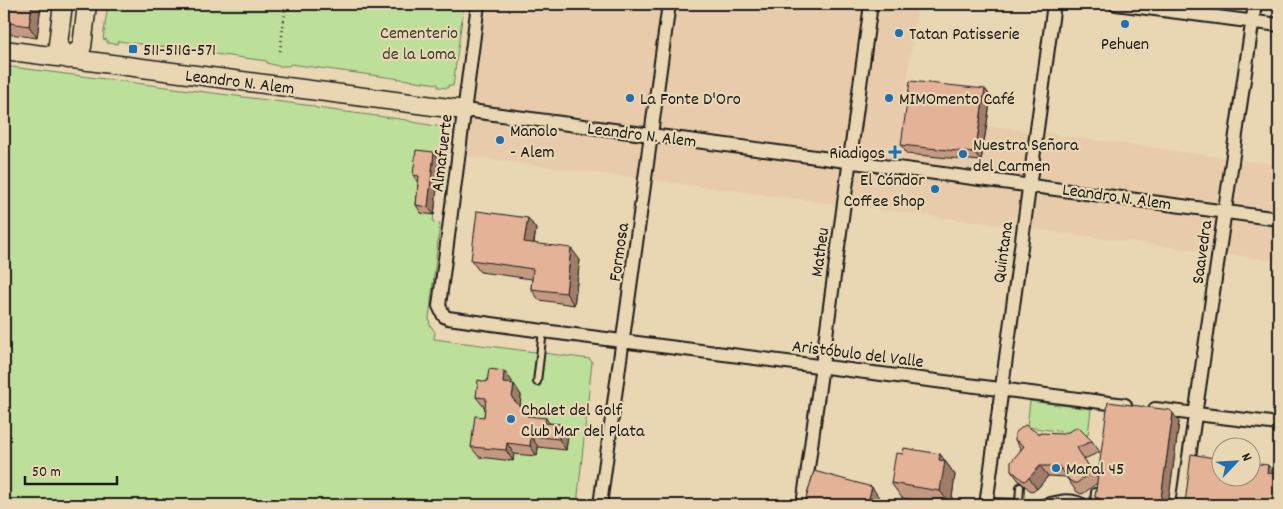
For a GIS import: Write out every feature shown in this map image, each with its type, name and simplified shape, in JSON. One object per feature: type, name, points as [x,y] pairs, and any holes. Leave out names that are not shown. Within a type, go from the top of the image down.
[{"type":"street","points":[[63,4],[58,44],[68,59],[82,47],[88,4]]},
{"type":"street","name":"Almafuerte","points":[[439,306],[478,4]]},
{"type":"street","name":"Formosa","points":[[600,505],[670,4]]},
{"type":"street","name":"Matheu","points":[[803,505],[871,4]]},
{"type":"street","name":"Quintana","points":[[986,503],[1054,4]]},
{"type":"street","points":[[1116,4],[1279,25]]},
{"type":"street","name":"Saavedra","points":[[1182,505],[1255,4]]},
{"type":"street","name":"Leandro N. Alem","points":[[4,50],[1279,218]]},
{"type":"street","name":"Aristóbulo del Valle","points":[[439,306],[440,312],[448,318],[1279,424]]},
{"type":"lane","points":[[537,382],[543,331]]},
{"type":"lane","points":[[986,503],[1022,504],[1020,487]]},
{"type":"lane","points":[[1094,505],[1095,492]]},
{"type":"lane","points":[[1036,505],[1062,498],[1074,499],[1087,505]]},
{"type":"path","points":[[280,51],[286,4]]},
{"type":"shaded area","points":[[478,4],[918,4],[902,114],[1279,165],[1279,261],[458,155]]},
{"type":"green space","name":"Cementerio de la Loma","points":[[108,4],[464,4],[453,86],[448,85],[448,88],[438,87],[438,84],[290,64],[289,66],[278,66],[267,63],[267,61],[118,41],[117,44],[107,43],[107,40],[103,39]]},
{"type":"green space","points":[[4,66],[313,106],[442,127],[444,130],[433,222],[440,223],[429,318],[430,325],[435,332],[434,339],[590,359],[592,362],[577,505],[4,505]]},
{"type":"green space","points":[[1030,401],[1091,409],[1088,435],[1027,427]]},
{"type":"building","points":[[4,4],[32,4],[29,26],[4,22]]},
{"type":"building","name":"Nuestra Señora del Carmen","points":[[910,81],[985,89],[975,153],[901,145]]},
{"type":"building","points":[[416,150],[434,152],[428,207],[416,205],[419,176],[413,175]]},
{"type":"building","points":[[477,211],[528,218],[524,242],[571,248],[566,293],[531,289],[533,269],[471,260]]},
{"type":"building","name":"Chalet del Golf Club Mar del Plata","points":[[489,369],[504,371],[503,383],[514,384],[512,398],[527,416],[546,418],[545,423],[560,424],[559,439],[531,436],[530,446],[507,443],[506,450],[471,447],[475,416],[484,417],[486,398],[476,397],[478,380],[487,382]]},
{"type":"building","points":[[1108,402],[1170,410],[1173,413],[1160,505],[1134,505],[1110,502],[1095,497]]},
{"type":"building","name":"Maral 45","points":[[1025,425],[1038,433],[1064,434],[1078,427],[1092,441],[1077,448],[1092,471],[1077,483],[1074,483],[1069,480],[1059,466],[1040,466],[1024,481],[1011,470],[1011,462],[1024,446],[1015,440],[1015,433]]},
{"type":"building","points":[[904,448],[940,454],[939,460],[945,461],[940,491],[891,483],[896,453],[903,454]]},
{"type":"building","points":[[1191,454],[1210,457],[1210,486],[1260,486],[1260,464],[1268,465],[1267,473],[1279,475],[1279,505],[1185,504]]},
{"type":"building","points":[[814,471],[872,487],[867,505],[847,505],[827,500],[826,505],[805,502]]},
{"type":"place","name":"Pehuen","points":[[1125,24]]},
{"type":"place","name":"Tatan Patisserie","points":[[899,33]]},
{"type":"place","name":"511-511G-571","points":[[133,49]]},
{"type":"place","name":"La Fonte D'Oro","points":[[630,98]]},
{"type":"place","name":"MIMOmento Café","points":[[889,98]]},
{"type":"place","name":"Manolo - Alem","points":[[500,140]]},
{"type":"place","name":"Riadigos","points":[[895,152]]},
{"type":"place","name":"Nuestra Señora del Carmen","points":[[963,154]]},
{"type":"place","name":"El Cóndor Coffee Shop","points":[[935,189]]},
{"type":"place","name":"Chalet del Golf Club Mar del Plata","points":[[511,419]]},
{"type":"place","name":"Maral 45","points":[[1056,468]]}]
